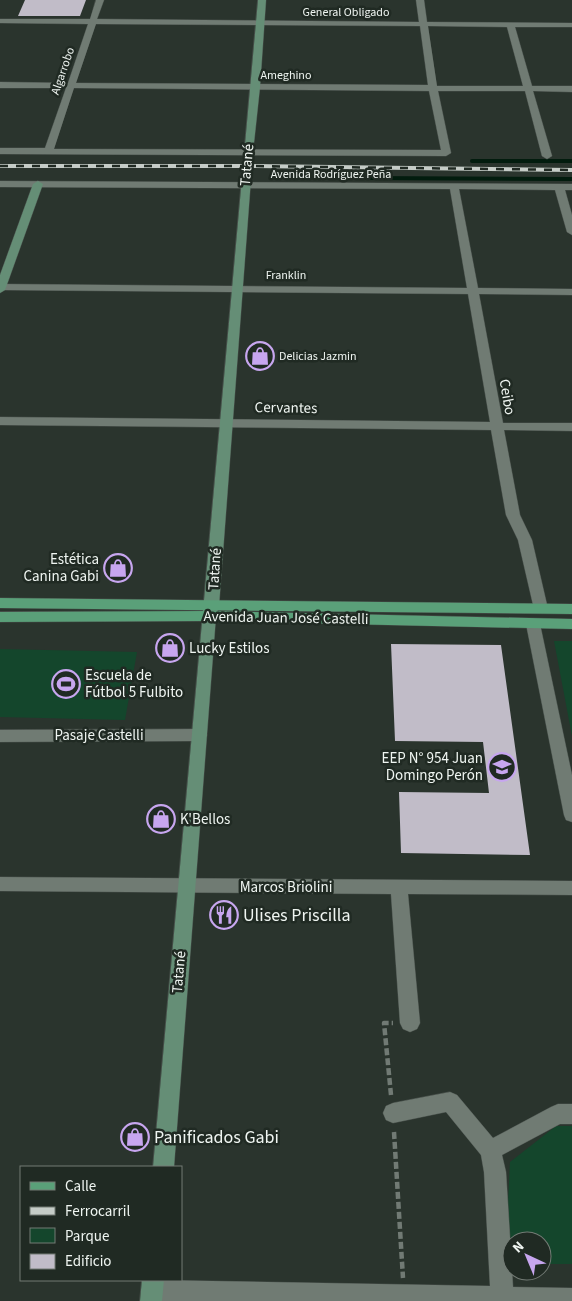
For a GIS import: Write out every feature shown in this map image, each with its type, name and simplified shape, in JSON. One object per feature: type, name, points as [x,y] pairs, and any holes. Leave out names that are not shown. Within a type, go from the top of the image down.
[{"type":"main road","name":"Avenida Juan José Castelli","points":[[0,603],[572,624]]},
{"type":"main road","name":"Avenida Juan José Castelli","points":[[0,617],[210,611],[572,609]]},
{"type":"street","name":"Algarrobo","points":[[49,151],[100,0]]},
{"type":"street","name":"Tatané","points":[[162,1166],[262,0]]},
{"type":"street","points":[[420,0],[433,88]]},
{"type":"street","name":"General Obligado","points":[[0,21],[572,24]]},
{"type":"street","points":[[510,24],[547,156]]},
{"type":"street","name":"Ameghino","points":[[0,85],[572,89]]},
{"type":"street","name":"Avenida Rodríguez Peña","points":[[0,151],[446,152],[433,88]]},
{"type":"street","name":"Avenida Rodríguez Peña","points":[[0,184],[572,187]]},
{"type":"street","points":[[0,288],[38,184]]},
{"type":"street","name":"Ceibo","points":[[454,187],[512,515],[525,540],[542,609]]},
{"type":"street","points":[[559,187],[572,232]]},
{"type":"street","name":"Franklin","points":[[0,288],[236,288],[572,292]]},
{"type":"street","name":"Cervantes","points":[[0,421],[572,427]]},
{"type":"street","points":[[534,624],[572,816]]},
{"type":"street","name":"Pasaje Castelli","points":[[0,736],[199,735]]},
{"type":"street","name":"Marcos Briolini","points":[[0,884],[572,888]]},
{"type":"street","points":[[399,888],[410,1023]]},
{"type":"street","points":[[393,1113],[450,1102],[490,1150],[495,1172],[502,1298]]},
{"type":"street","points":[[490,1150],[558,1114],[572,1114]]},
{"type":"street","points":[[152,1291],[572,1299]]},
{"type":"path","points":[[404,1296],[393,1113],[384,1023],[410,1023]]},
{"type":"green space","points":[[554,641],[572,641],[572,736]]},
{"type":"green space","name":"Escuela de Fútbol 5 Fulbito","points":[[0,649],[137,652],[125,720],[0,717]]},
{"type":"green space","points":[[556,1126],[572,1126],[572,1264],[552,1264],[552,1231],[507,1231],[510,1162]]},
{"type":"building","points":[[25,0],[86,0],[80,16],[18,16]]},
{"type":"building","name":"EEP N° 954 Juan Domingo Perón","points":[[391,644],[501,645],[530,855],[401,853],[399,792],[489,793],[483,742],[395,741]]},
{"type":"waterway","points":[[472,161],[572,161]]},
{"type":"waterway","points":[[361,178],[572,179]]},
{"type":"railway","points":[[0,166],[247,166],[572,170]]},
{"type":"place","name":"Delicias Jazmin","points":[[260,356]]},
{"type":"place","name":"Estética Canina Gabi","points":[[118,568]]},
{"type":"place","name":"Lucky Estilos","points":[[170,648]]},
{"type":"place","name":"Escuela de Fútbol 5 Fulbito","points":[[66,684]]},
{"type":"place","name":"EEP N° 954 Juan Domingo Perón","points":[[502,767]]},
{"type":"place","name":"K'Bellos","points":[[161,819]]},
{"type":"place","name":"Ulises Priscilla","points":[[224,915]]},
{"type":"place","name":"Panificados Gabi","points":[[135,1137]]}]
